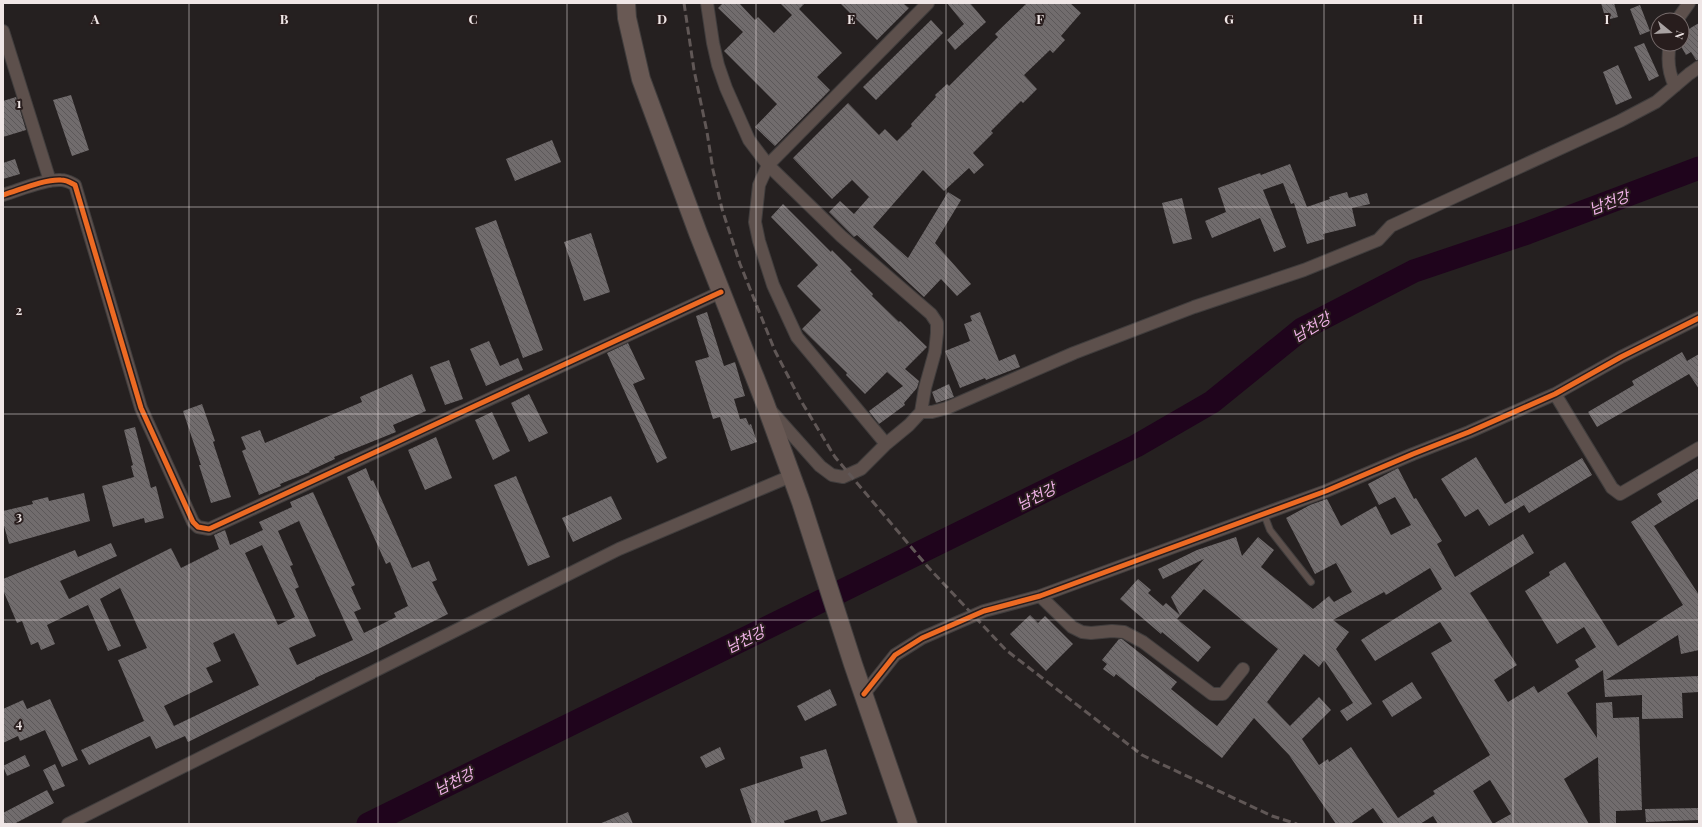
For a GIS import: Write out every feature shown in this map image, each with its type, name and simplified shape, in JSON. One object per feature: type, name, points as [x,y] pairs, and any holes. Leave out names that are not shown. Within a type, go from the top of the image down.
[{"type":"main road","points":[[626,3],[627,18],[641,79],[698,233],[765,403],[801,502],[853,664],[908,824]]},
{"type":"street","points":[[707,3],[713,43],[726,88],[749,140],[768,165],[841,236],[931,314],[937,323],[935,352],[925,388],[921,412],[861,469],[843,477],[832,475],[820,466],[765,403]]},
{"type":"street","points":[[886,444],[797,337],[773,285],[758,241],[755,222],[756,205],[759,185],[768,165],[928,3]]},
{"type":"street","points":[[1683,12],[1689,3]]},
{"type":"street","points":[[3,31],[50,181]]},
{"type":"street","points":[[1668,52],[1668,67],[1670,77],[1675,86]]},
{"type":"street","points":[[921,412],[932,412],[947,408],[1074,353],[1194,307],[1304,270],[1378,240],[1391,226],[1620,121],[1656,102],[1689,74],[1699,68]]},
{"type":"street","points":[[3,195],[50,181],[67,181],[76,185],[141,408],[193,522],[198,527],[209,529],[721,292]]},
{"type":"street","points":[[864,694],[895,655],[922,638],[984,611],[1040,596],[1359,478],[1555,394],[1621,357],[1699,318]]},
{"type":"street","points":[[1555,394],[1612,488],[1620,494],[1699,448]]},
{"type":"street","points":[[68,824],[619,549],[791,476]]},
{"type":"street","points":[[1040,596],[1072,627],[1082,632],[1091,633],[1112,631],[1124,632],[1143,642],[1212,694],[1223,694],[1243,669]]},
{"type":"lane","points":[[1264,514],[1270,530],[1311,582]]},
{"type":"building","points":[[723,3],[739,3],[755,20],[758,17],[774,33],[792,15],[780,3],[805,3],[799,9],[842,53],[817,77],[830,90],[775,146],[755,127],[777,104],[724,51],[743,32],[718,8]]},
{"type":"building","points":[[840,3],[903,3],[909,8],[877,40]]},
{"type":"building","points":[[947,3],[970,3],[986,22],[955,50],[947,40],[964,24]]},
{"type":"building","points":[[1027,3],[1070,3],[1081,13],[1061,36],[1065,40],[1053,53],[1050,50],[1024,75],[1037,89],[1023,103],[1021,101],[991,131],[993,133],[973,153],[984,165],[974,174],[969,168],[944,191],[923,170],[873,227],[908,258],[948,192],[961,200],[935,243],[971,284],[957,296],[941,279],[924,297],[857,235],[854,237],[829,212],[840,201],[854,214],[869,197],[852,180],[832,199],[793,158],[848,103],[879,135],[885,129],[897,141],[912,126],[911,124],[936,97],[935,95],[947,84],[949,86],[998,37],[995,34]]},
{"type":"building","points":[[1601,3],[1614,3],[1618,17],[1606,20]]},
{"type":"building","points":[[1640,5],[1650,31],[1640,35],[1630,9]]},
{"type":"building","points":[[931,20],[943,33],[876,100],[863,87]]},
{"type":"building","points":[[1699,23],[1699,60],[1696,60],[1691,52],[1686,55],[1684,52],[1690,52],[1690,28]]},
{"type":"building","points":[[1644,43],[1659,76],[1649,81],[1634,47]]},
{"type":"building","points":[[1618,65],[1632,98],[1616,105],[1603,72]]},
{"type":"building","points":[[71,95],[89,150],[72,156],[53,100]]},
{"type":"building","points":[[16,97],[26,130],[3,137],[3,101]]},
{"type":"building","points":[[552,140],[561,162],[515,181],[506,159]]},
{"type":"building","points":[[15,159],[20,174],[3,179],[3,163]]},
{"type":"building","points":[[1290,164],[1307,207],[1330,199],[1329,197],[1347,192],[1349,198],[1367,193],[1370,204],[1352,208],[1356,226],[1323,234],[1324,239],[1307,244],[1294,203],[1291,204],[1283,183],[1263,190],[1286,247],[1274,252],[1260,218],[1212,238],[1205,221],[1226,212],[1218,188],[1260,173],[1261,175]]},
{"type":"building","points":[[1182,198],[1192,239],[1173,244],[1162,203]]},
{"type":"building","points":[[783,204],[831,252],[832,250],[852,270],[850,271],[873,294],[872,296],[927,347],[905,369],[919,381],[917,388],[904,403],[905,405],[879,424],[869,411],[903,386],[887,372],[865,394],[846,375],[847,373],[802,329],[821,310],[797,286],[818,265],[771,217]]},
{"type":"building","points":[[496,220],[543,350],[523,358],[475,228]]},
{"type":"building","points":[[591,233],[610,292],[584,301],[564,242]]},
{"type":"building","points":[[707,312],[724,366],[735,362],[745,396],[734,399],[740,419],[746,418],[749,425],[751,424],[757,442],[731,451],[720,417],[713,419],[695,361],[709,357],[696,316]]},
{"type":"building","points":[[980,312],[999,361],[1015,354],[1020,367],[960,388],[945,351],[970,341],[964,324],[972,321],[970,316]]},
{"type":"building","points":[[489,341],[500,366],[518,358],[523,370],[486,386],[470,349]]},
{"type":"building","points":[[628,343],[645,379],[633,384],[667,458],[657,463],[607,353]]},
{"type":"building","points":[[1682,352],[1687,361],[1699,354],[1699,389],[1689,374],[1597,427],[1588,412],[1634,385],[1632,381]]},
{"type":"building","points":[[449,360],[463,399],[445,405],[430,367]]},
{"type":"building","points":[[412,374],[426,411],[393,425],[396,432],[334,457],[335,459],[309,471],[310,472],[280,484],[281,486],[259,495],[242,451],[246,449],[241,437],[260,430],[265,443],[362,402],[360,397]]},
{"type":"building","points":[[949,384],[954,397],[936,403],[932,392]]},
{"type":"building","points":[[529,394],[548,433],[529,442],[511,403]]},
{"type":"building","points":[[202,404],[215,441],[213,442],[231,497],[211,503],[199,465],[201,465],[183,411]]},
{"type":"building","points":[[492,412],[510,451],[493,460],[475,420]]},
{"type":"building","points":[[135,427],[151,488],[156,486],[164,518],[145,523],[144,518],[113,527],[102,486],[134,477],[131,466],[133,465],[124,430]]},
{"type":"building","points":[[436,437],[452,478],[425,490],[408,450]]},
{"type":"building","points":[[1476,457],[1505,504],[1582,458],[1592,475],[1529,513],[1524,505],[1489,526],[1478,509],[1465,517],[1441,479]]},
{"type":"building","points":[[366,468],[371,481],[373,480],[412,568],[429,561],[437,580],[432,582],[448,614],[370,653],[315,678],[188,742],[185,736],[156,749],[150,736],[89,765],[81,750],[144,721],[118,660],[147,648],[120,588],[100,599],[121,646],[108,651],[88,605],[47,625],[55,644],[41,650],[38,642],[31,645],[22,621],[17,623],[3,590],[3,579],[75,550],[78,557],[111,543],[117,556],[60,581],[69,599],[171,548],[181,568],[219,549],[214,535],[225,530],[230,545],[263,530],[259,522],[292,507],[290,502],[313,492],[355,585],[351,587],[361,609],[354,612],[364,633],[396,617],[394,613],[408,606],[390,562],[386,564],[347,477]],"holes":[[[299,521],[353,640],[297,665],[289,648],[316,636],[295,589],[299,587],[290,566],[293,565],[278,531]],[[262,545],[295,617],[278,625],[245,553]],[[234,633],[259,685],[174,726],[164,706],[213,682],[206,668],[221,661],[213,643]]]},
{"type":"building","points":[[1398,468],[1414,499],[1416,498],[1442,541],[1437,544],[1455,577],[1523,534],[1534,553],[1470,593],[1517,665],[1494,680],[1508,702],[1534,686],[1538,693],[1579,667],[1575,660],[1596,647],[1584,627],[1557,644],[1525,591],[1550,575],[1549,572],[1565,562],[1618,646],[1683,605],[1631,522],[1662,502],[1657,494],[1699,468],[1699,498],[1654,526],[1699,595],[1699,650],[1681,654],[1678,635],[1606,680],[1699,676],[1699,692],[1682,693],[1683,718],[1642,719],[1642,695],[1605,697],[1603,670],[1567,693],[1597,738],[1596,703],[1612,702],[1613,718],[1639,717],[1642,810],[1616,811],[1616,824],[1600,824],[1598,757],[1564,779],[1589,824],[1493,824],[1438,824],[1433,816],[1420,824],[1384,824],[1373,808],[1350,824],[1336,824],[1289,755],[1254,718],[1222,758],[1116,674],[1114,677],[1103,669],[1107,664],[1102,660],[1119,639],[1122,639],[1177,682],[1171,689],[1217,726],[1278,649],[1204,589],[1177,619],[1211,647],[1198,662],[1162,632],[1161,634],[1120,599],[1138,579],[1151,590],[1148,593],[1163,606],[1166,603],[1180,615],[1171,597],[1204,559],[1163,579],[1158,569],[1197,550],[1236,537],[1242,556],[1258,537],[1274,550],[1261,567],[1313,609],[1329,596],[1334,602],[1352,592],[1336,563],[1315,574],[1286,518],[1310,505],[1327,499],[1341,526],[1376,506],[1391,535],[1411,525],[1395,497],[1379,505],[1368,484]],"holes":[[[1430,568],[1442,589],[1361,640],[1375,661],[1440,622],[1452,641],[1431,653],[1490,755],[1433,791],[1435,794],[1398,818],[1351,747],[1329,762],[1328,759],[1319,765],[1302,739],[1331,710],[1319,697],[1290,726],[1267,702],[1304,654],[1319,667],[1324,660],[1353,703],[1340,711],[1347,721],[1372,704],[1336,649],[1349,632],[1333,620],[1384,592],[1386,595]],[[1490,780],[1511,814],[1493,824],[1473,791]]]},
{"type":"building","points":[[516,476],[550,557],[528,566],[494,485]]},
{"type":"building","points":[[84,493],[90,521],[9,544],[3,522],[3,511],[33,504],[32,501],[48,497],[49,501]]},
{"type":"building","points":[[611,496],[622,519],[573,542],[562,518]]},
{"type":"building","points":[[1030,615],[1038,623],[1045,616],[1073,644],[1046,671],[1010,634]]},
{"type":"building","points":[[1412,682],[1422,698],[1392,717],[1382,701]]},
{"type":"building","points":[[830,689],[837,705],[805,721],[797,706]]},
{"type":"building","points":[[50,699],[78,760],[62,767],[45,730],[20,741],[18,736],[3,743],[3,709],[23,700],[27,709]]},
{"type":"building","points":[[720,747],[725,759],[706,768],[700,757]]},
{"type":"building","points":[[826,749],[847,814],[821,822],[817,810],[784,821],[785,824],[752,824],[740,789],[803,768],[800,757]]},
{"type":"building","points":[[25,755],[30,766],[7,776],[3,766]]},
{"type":"building","points":[[55,764],[65,786],[53,791],[43,770]]},
{"type":"building","points":[[47,790],[54,803],[14,824],[3,824],[3,813]]},
{"type":"building","points":[[1699,808],[1699,820],[1646,822],[1645,809]]},
{"type":"building","points":[[628,812],[633,824],[599,824]]},
{"type":"waterway","name":"남천강","points":[[368,824],[1136,446],[1212,402],[1302,329],[1414,271],[1527,233],[1699,168]]},
{"type":"railway","points":[[684,3],[694,70],[713,170],[722,209],[740,264],[775,351],[801,401],[835,457],[928,567],[1006,650],[1142,755],[1272,816],[1297,824]]},
{"type":"cycle path","points":[[3,195],[54,180],[65,180],[75,185],[141,408],[193,522],[198,527],[209,529],[721,292]]},
{"type":"cycle path","points":[[864,694],[895,655],[922,638],[984,611],[1040,596],[1326,491],[1469,432],[1555,394],[1621,357],[1699,318]]}]
